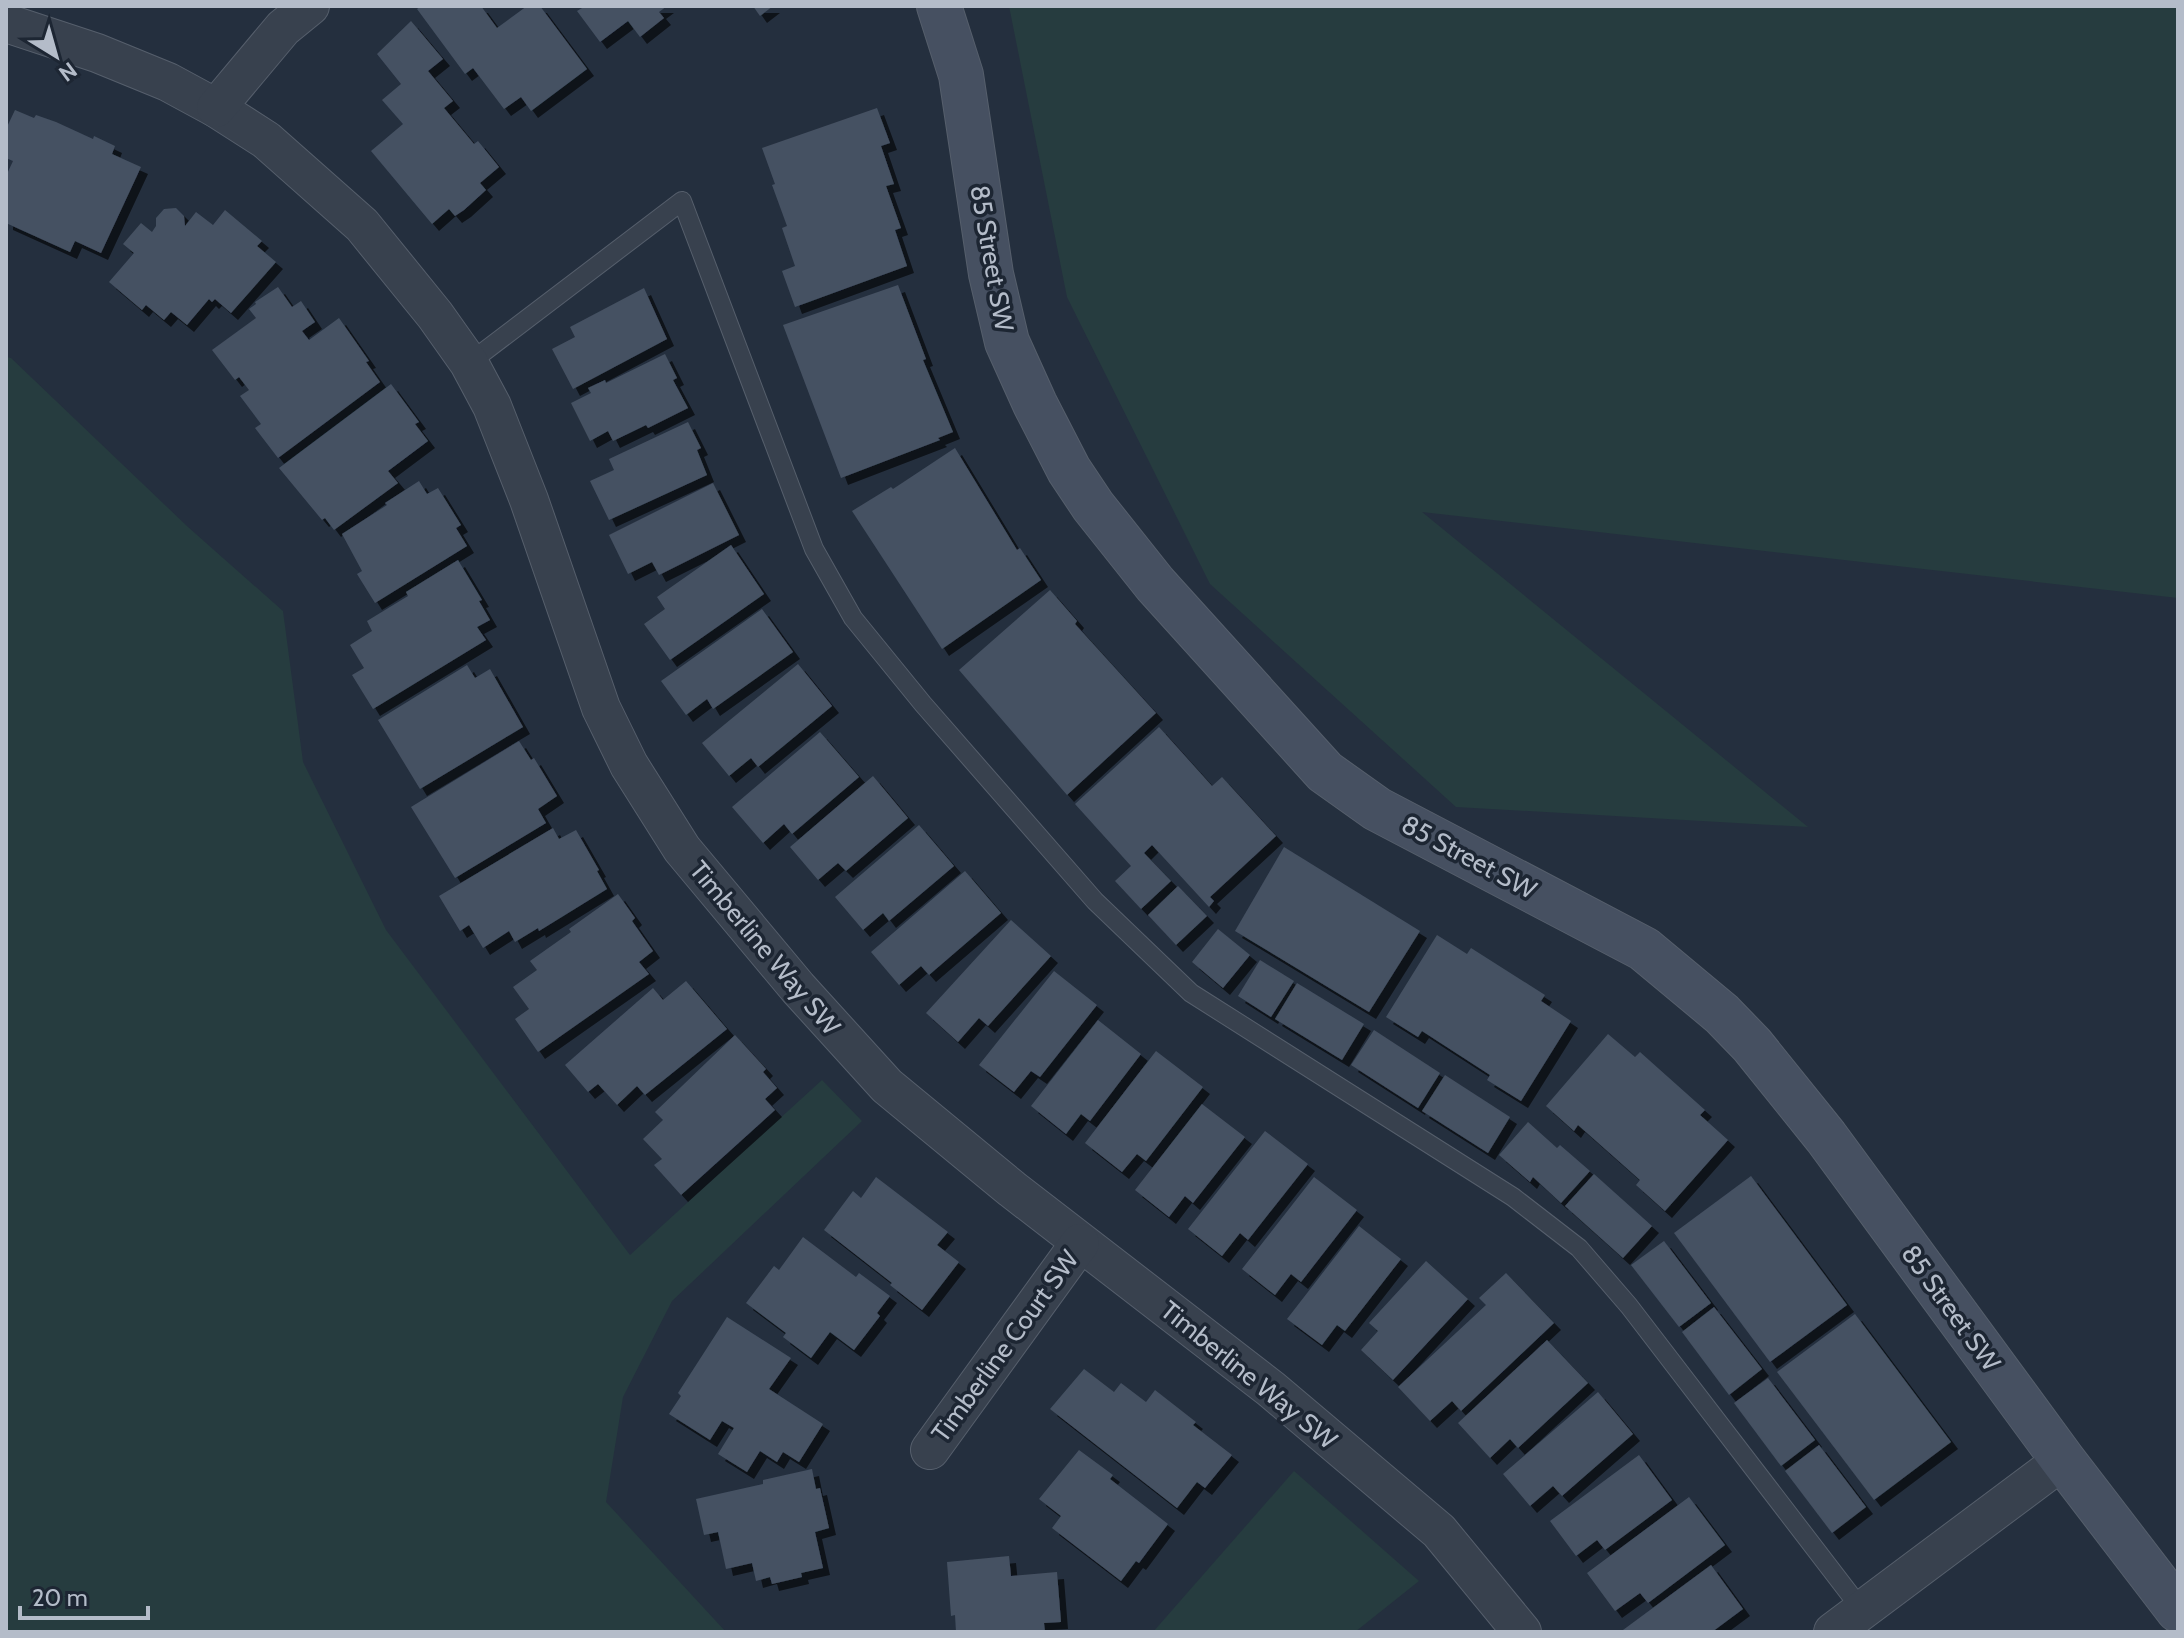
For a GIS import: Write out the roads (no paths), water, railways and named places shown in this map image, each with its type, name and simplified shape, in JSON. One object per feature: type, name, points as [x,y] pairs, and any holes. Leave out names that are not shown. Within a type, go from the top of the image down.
[{"type":"street","points":[[216,108],[283,28],[310,6]]},
{"type":"street","name":"85 Street SW","points":[[939,6],[961,75],[991,274],[1007,342],[1069,470],[1093,506],[1165,596],[1325,772],[1377,809],[1644,949],[1722,1014],[1752,1045],[1826,1137],[2063,1460],[2178,1610]]},
{"type":"street","name":"Timberline Way SW","points":[[6,23],[97,53],[168,82],[216,108],[266,140],[362,225],[435,315],[469,363],[492,406],[529,500],[601,708],[629,765],[682,849],[798,988],[887,1086],[1080,1243],[1271,1389],[1439,1531],[1522,1632]]},
{"type":"street","name":"Timberline Court SW","points":[[930,1450],[1080,1243]]},
{"type":"street","points":[[1847,1621],[2063,1460]]},
{"type":"lane","points":[[469,363],[682,201],[814,549],[853,618],[923,704],[1095,901],[1191,993],[1513,1197],[1579,1248],[1629,1306],[1847,1621]]}]
